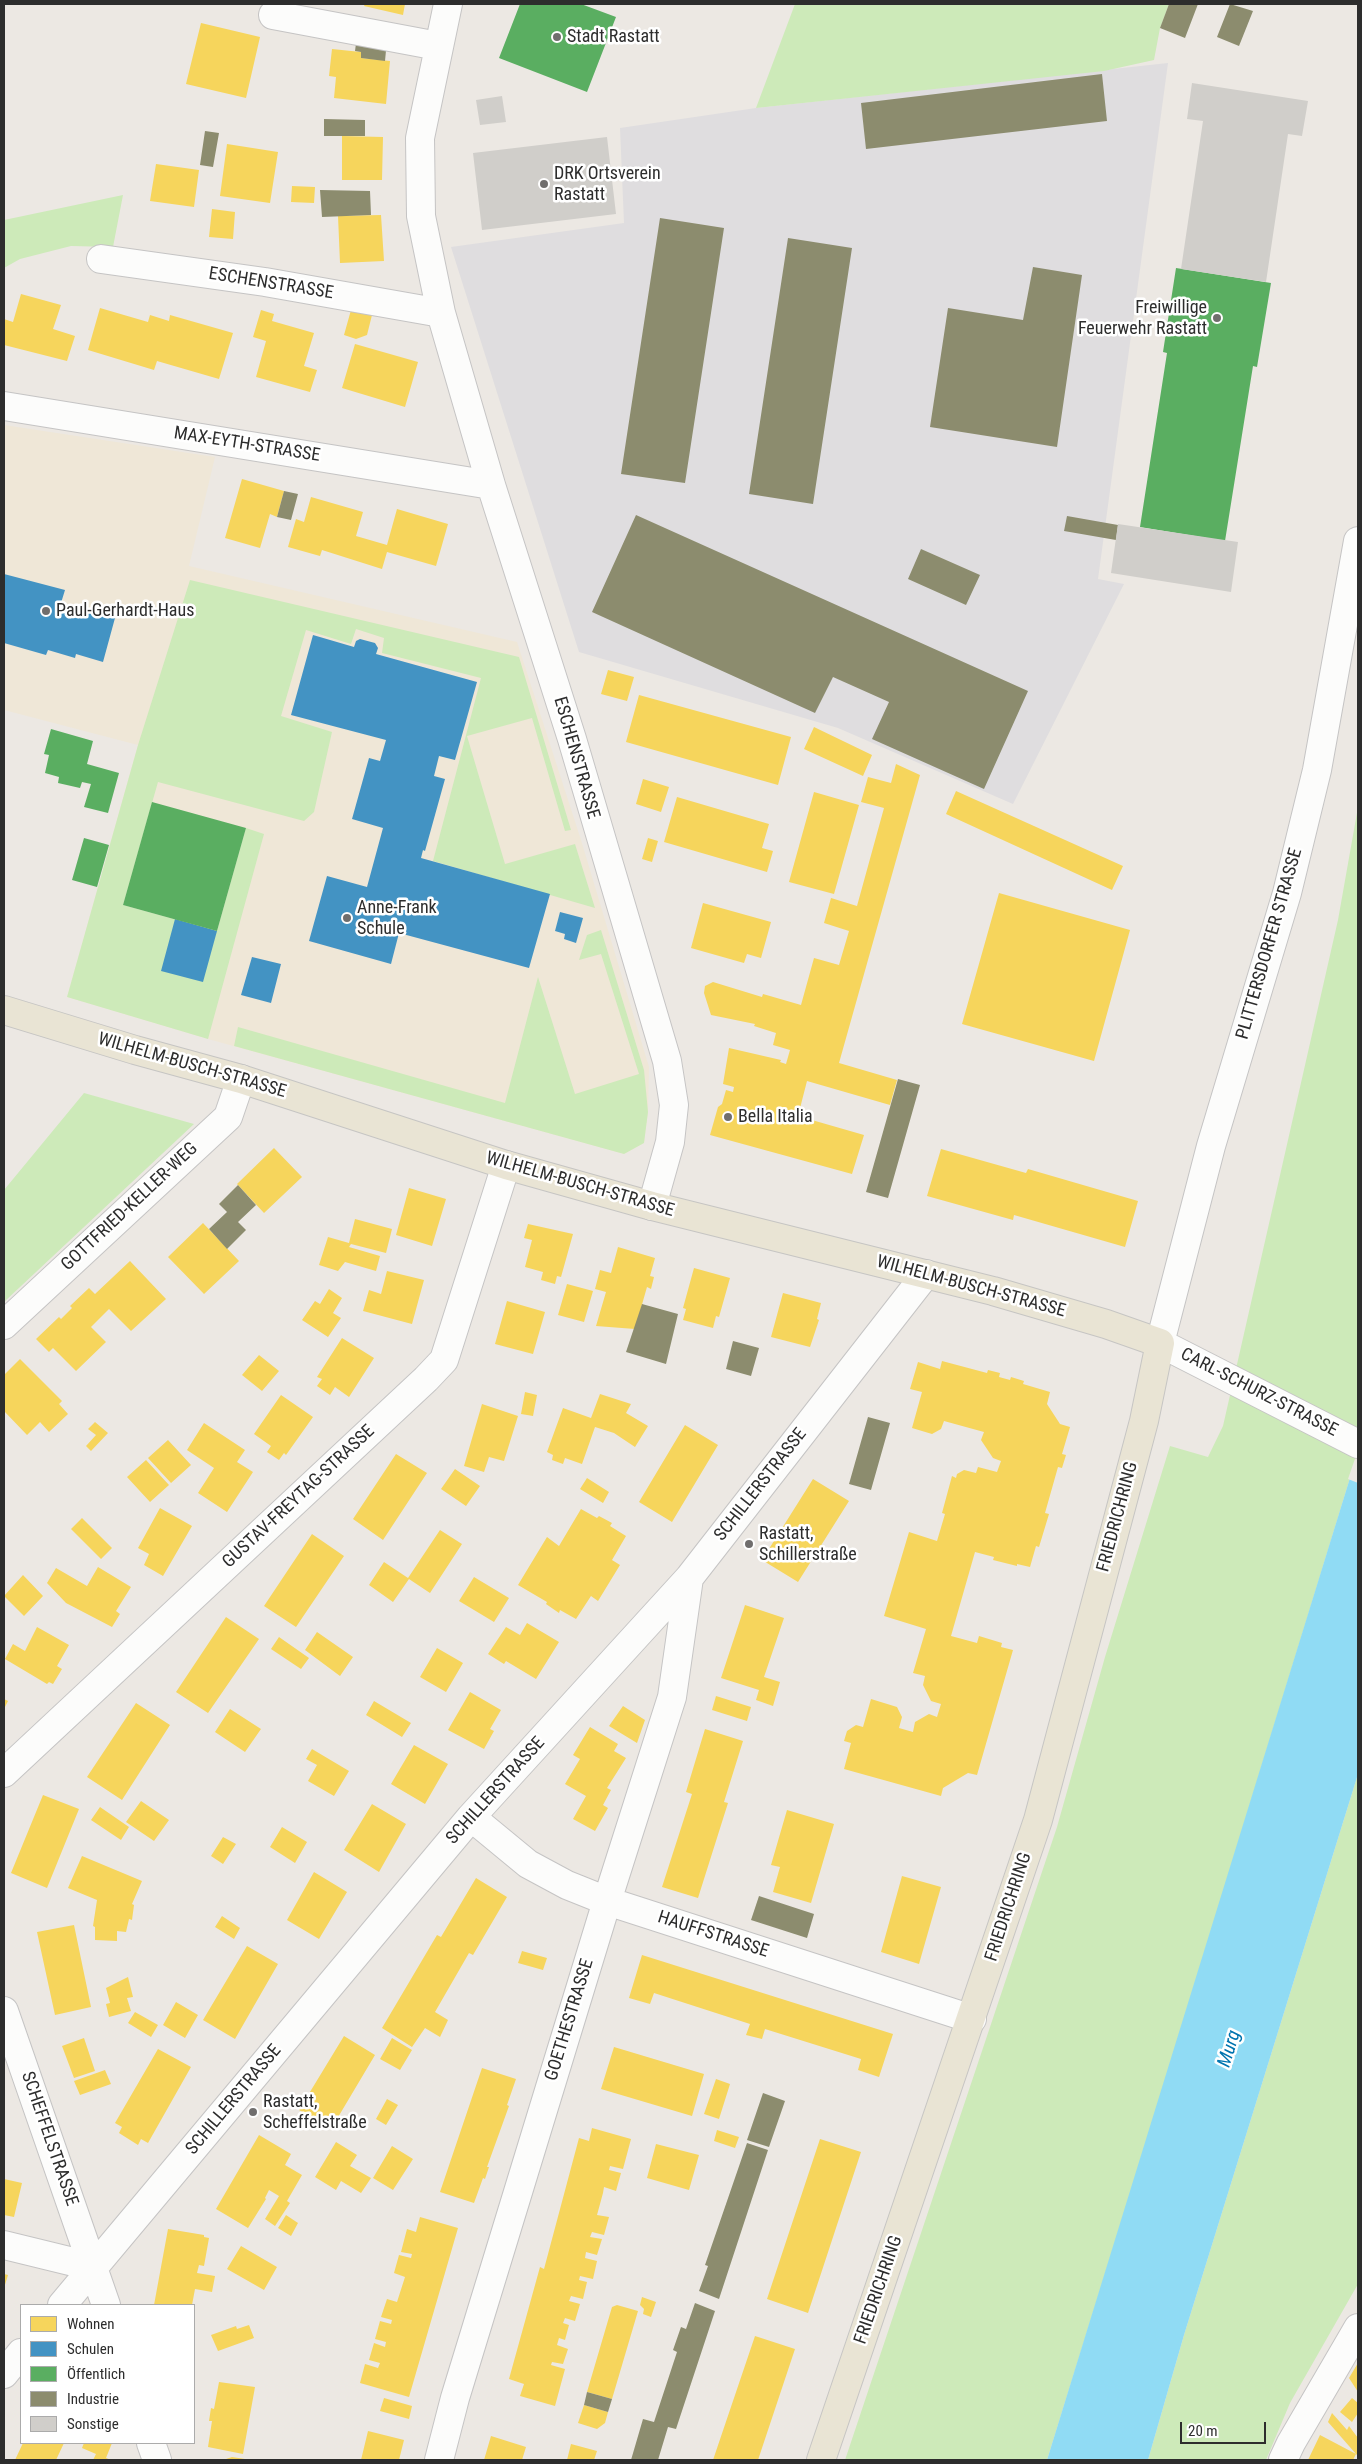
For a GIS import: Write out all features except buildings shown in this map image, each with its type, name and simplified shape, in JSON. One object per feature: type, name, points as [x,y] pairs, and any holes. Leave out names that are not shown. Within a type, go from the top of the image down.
[{"type":"main road","name":"WILHELM-BUSCH-STRASSE","points":[[4,1010],[241,1079],[506,1165],[652,1206],[926,1274],[1106,1324],[1160,1343]]},
{"type":"main road","name":"FRIEDRICHRING","points":[[821,2460],[1038,1820],[1144,1420],[1160,1343]]},
{"type":"street","name":"ESCHENSTRASSE","points":[[448,4],[420,138],[421,216],[441,314],[491,485],[572,739],[668,1062],[674,1105],[671,1132],[652,1206]]},
{"type":"street","points":[[273,15],[438,46]]},
{"type":"street","name":"ESCHENSTRASSE","points":[[101,259],[264,282],[441,314]]},
{"type":"street","name":"MAX-EYTH-STRASSE","points":[[4,406],[491,485]]},
{"type":"street","name":"PLITTERSDORFER STRASSE","points":[[1160,1343],[1211,1146],[1286,898],[1319,761],[1358,541]]},
{"type":"street","name":"GOTTFRIED-KELLER-WEG","points":[[4,1325],[228,1117],[241,1079]]},
{"type":"street","name":"GUSTAV-FREYTAG-STRASSE","points":[[4,1773],[426,1379],[444,1360],[506,1165]]},
{"type":"street","name":"SCHILLERSTRASSE","points":[[63,2304],[471,1817],[689,1578],[926,1274]]},
{"type":"street","name":"CARL-SCHURZ-STRASSE","points":[[1160,1343],[1358,1444]]},
{"type":"street","name":"GOETHESTRASSE","points":[[438,2460],[607,1901],[672,1697],[689,1578]]},
{"type":"street","name":"HAUFFSTRASSE","points":[[471,1817],[528,1864],[567,1885],[607,1901],[972,2019]]},
{"type":"street","name":"SCHEFFELSTRASSE","points":[[4,2012],[106,2304]]},
{"type":"street","points":[[4,2245],[94,2267]]},
{"type":"street","points":[[1283,2460],[1358,2328]]},
{"type":"street","points":[[4,2374],[20,2354]]},
{"type":"street","points":[[152,2444],[157,2460]]},
{"type":"shaded area","points":[[1168,63],[1098,579],[1124,584],[1013,804],[838,728],[579,652],[451,247],[624,223],[620,128],[756,108]]},
{"type":"shaded area","name":"Anne-Frank Schule","points":[[4,425],[215,457],[189,566],[517,642],[581,840],[649,1067],[648,1112],[644,1143],[624,1154],[208,1039],[67,997],[138,745],[4,710]]},
{"type":"green space","points":[[795,4],[1169,4],[1160,28],[1154,60],[1104,71],[756,108]]},
{"type":"green space","points":[[123,195],[113,247],[71,246],[20,259],[4,268],[4,220]]},
{"type":"green space","points":[[190,580],[519,657],[571,830],[565,831],[532,718],[467,736],[505,864],[575,844],[595,908],[433,861],[481,678],[382,653],[384,638],[356,629],[351,644],[306,630],[281,716],[332,732],[314,812],[304,821],[158,782],[123,905],[217,931],[246,828],[264,834],[208,1039],[67,997],[138,745]]},
{"type":"green space","points":[[1358,807],[1358,1452],[1158,2104],[1047,2460],[845,2460],[1057,1827],[1105,1657],[1170,1446],[1208,1457],[1223,1426],[1338,920]]},
{"type":"green space","points":[[601,930],[644,1070],[648,1112],[644,1143],[624,1154],[234,1046],[238,1027],[505,1103],[538,977],[575,1094],[639,1074],[601,954],[579,960],[587,935]]},
{"type":"green space","points":[[84,1093],[194,1124],[4,1302],[4,1190]]},
{"type":"green space","points":[[1358,1774],[1358,2284],[1290,2403],[1266,2460],[1148,2460],[1184,2335]]},
{"type":"water","name":"Murg","points":[[1358,1452],[1358,1774],[1184,2335],[1148,2460],[1047,2460]]},
{"type":"pier","points":[[1358,1450],[1358,1483],[1348,1479]]},
{"type":"place","name":"Stadt Rastatt","points":[[557,37]]},
{"type":"place","name":"DRK Ortsverein Rastatt","points":[[544,184]]},
{"type":"place","name":"Freiwillige Feuerwehr Rastatt","points":[[1217,318]]},
{"type":"place","name":"Paul-Gerhardt-Haus","points":[[46,611]]},
{"type":"place","name":"Anne-Frank Schule","points":[[347,918]]},
{"type":"place","name":"Bella Italia","points":[[728,1117]]},
{"type":"place","name":"Rastatt, Schillerstraße","points":[[749,1544]]},
{"type":"place","name":"Rastatt, Scheffelstraße","points":[[253,2112]]}]
